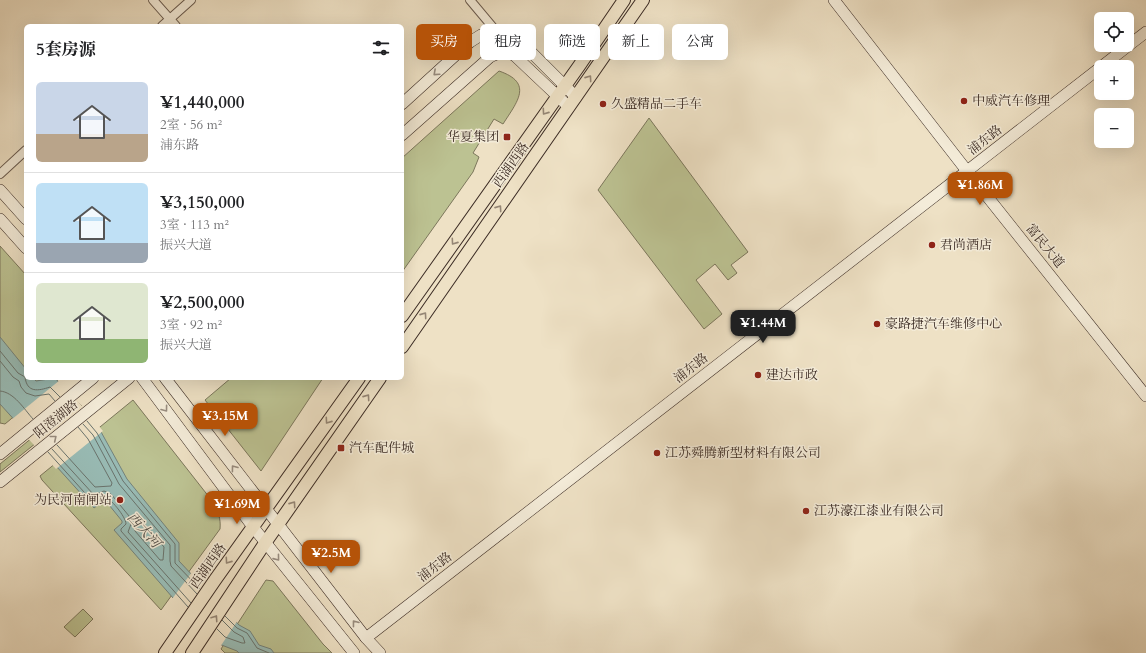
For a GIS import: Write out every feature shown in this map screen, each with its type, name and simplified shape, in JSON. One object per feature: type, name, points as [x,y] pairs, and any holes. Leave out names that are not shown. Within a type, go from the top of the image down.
[{"type":"main road","name":"西湖西路","points":[[404,313],[624,0]]},
{"type":"main road","name":"西湖西路","points":[[404,344],[643,0]]},
{"type":"main road","name":"富民大道","points":[[834,0],[1146,396]]},
{"type":"main road","name":"浦东路","points":[[366,638],[968,172],[1146,32]]},
{"type":"main road","points":[[404,102],[470,42],[480,36]]},
{"type":"main road","points":[[404,133],[490,57],[499,52],[506,51],[511,53],[572,102]]},
{"type":"main road","points":[[534,60],[560,91]]},
{"type":"main road","points":[[0,190],[24,217]]},
{"type":"main road","points":[[0,219],[24,246]]},
{"type":"main road","name":"阳澄湖路","points":[[0,454],[91,380]]},
{"type":"main road","name":"阳澄湖路","points":[[0,482],[127,380]]},
{"type":"main road","points":[[143,380],[265,543],[354,653]]},
{"type":"main road","points":[[167,380],[366,638],[380,653]]},
{"type":"main road","name":"西湖西路","points":[[165,653],[357,380]]},
{"type":"main road","points":[[192,653],[265,543],[379,380]]},
{"type":"street","points":[[153,0],[174,24]]},
{"type":"street","points":[[164,24],[191,0]]},
{"type":"street","points":[[470,0],[489,24]]},
{"type":"street","points":[[0,174],[24,152]]},
{"type":"green space","points":[[499,71],[510,76],[516,81],[519,87],[519,94],[513,108],[503,124],[494,119],[473,153],[479,157],[473,172],[404,269],[404,156]]},
{"type":"green space","points":[[649,118],[748,252],[731,265],[737,273],[728,280],[715,264],[696,280],[722,314],[704,329],[598,190]]},
{"type":"green space","points":[[0,246],[24,273],[24,380],[58,380],[5,424],[0,423]]},
{"type":"green space","points":[[229,380],[322,380],[261,471],[205,400]]},
{"type":"green space","points":[[133,400],[213,502],[220,518],[220,529],[161,610],[40,476]]},
{"type":"green space","points":[[77,401],[82,406],[0,472],[0,464]]},
{"type":"green space","points":[[266,580],[273,581],[323,644],[332,653],[225,653],[221,649]]},
{"type":"green space","points":[[83,609],[93,619],[75,637],[64,627]]},
{"type":"water","name":"西大河","points":[[0,337],[24,367],[24,380],[57,380],[100,430],[127,479],[179,543],[179,561],[239,625],[250,631],[259,645],[271,649],[274,653],[239,653],[219,644],[173,598],[114,530],[122,523],[122,521],[105,500],[94,508],[0,404]]},
{"type":"pier","points":[[60,380],[103,431],[56,469],[11,420]]},
{"type":"pier","points":[[192,572],[238,620],[220,647],[172,599]]},
{"type":"place","name":"中威汽车修理","points":[[964,101]]},
{"type":"place","name":"久盛精品二手车","points":[[603,104]]},
{"type":"place","name":"华夏集团","points":[[507,137]]},
{"type":"place","name":"君尚酒店","points":[[932,245]]},
{"type":"place","name":"豪路捷汽车维修中心","points":[[877,324]]},
{"type":"place","name":"建达市政","points":[[758,375]]},
{"type":"place","name":"汽车配件城","points":[[341,448]]},
{"type":"place","name":"江苏舜腾新型材料有限公司","points":[[657,453]]},
{"type":"place","name":"为民河南闸站","points":[[120,500]]},
{"type":"place","name":"江苏濠江漆业有限公司","points":[[806,511]]}]
